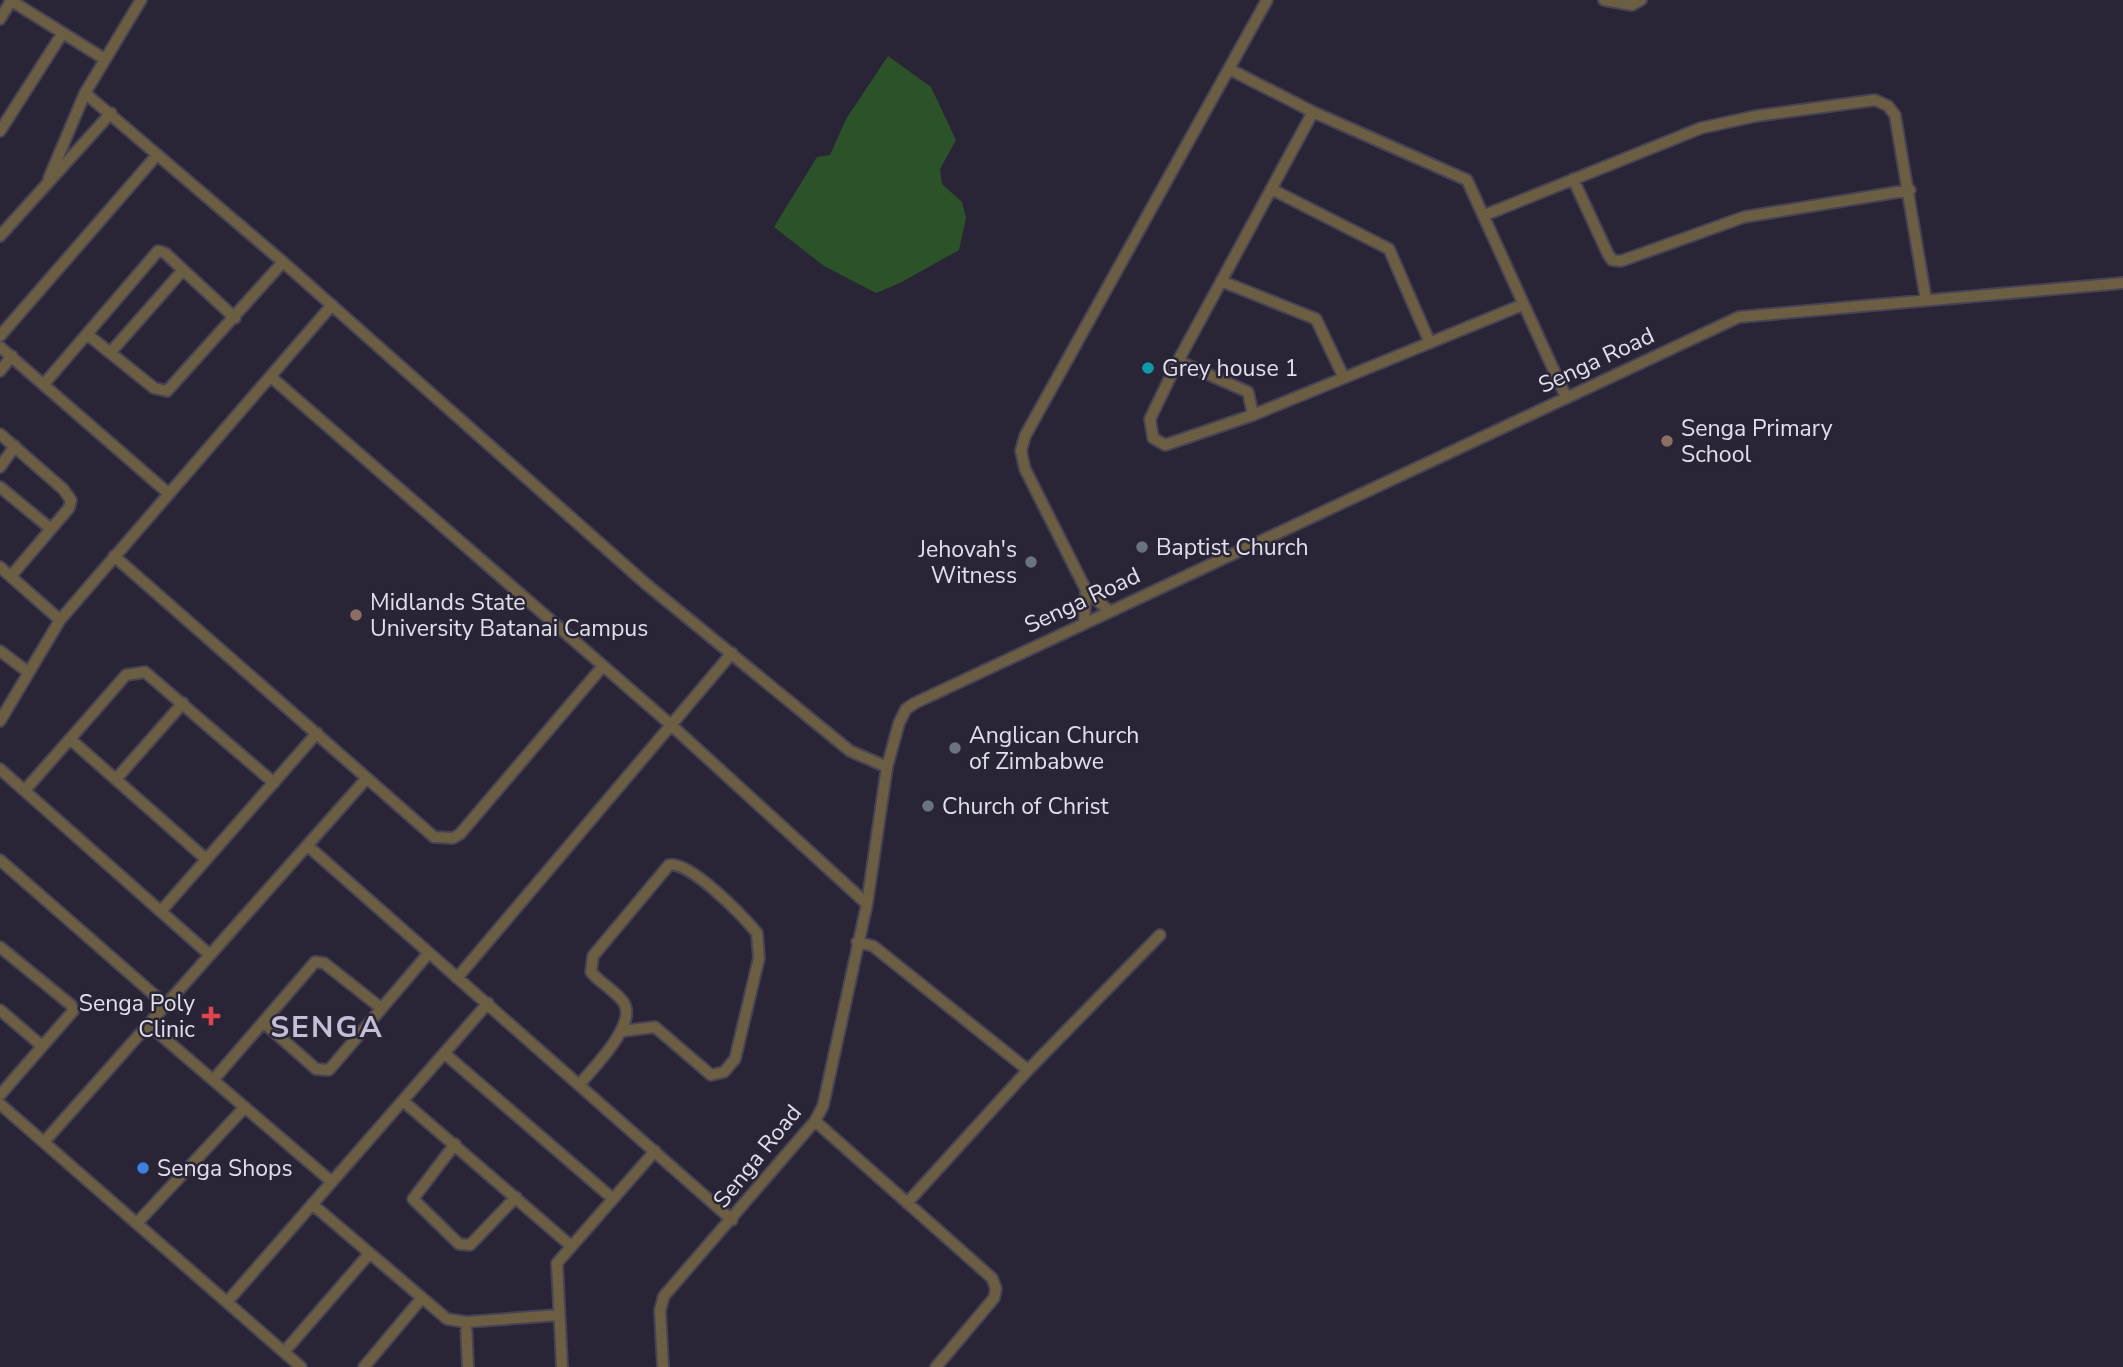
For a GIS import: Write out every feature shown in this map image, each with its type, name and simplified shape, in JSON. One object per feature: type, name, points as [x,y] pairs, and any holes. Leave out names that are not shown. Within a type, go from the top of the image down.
[{"type":"street","points":[[0,19],[11,0],[103,58]]},
{"type":"street","points":[[49,178],[103,58],[141,0]]},
{"type":"street","points":[[1109,611],[1086,590],[1024,469],[1021,451],[1025,436],[1267,0]]},
{"type":"street","points":[[1604,0],[1632,5],[1641,0]]},
{"type":"street","points":[[0,131],[62,34]]},
{"type":"street","points":[[1229,69],[1313,112],[1463,176],[1485,215],[1522,305],[1566,397]]},
{"type":"street","points":[[85,93],[283,262],[646,584],[850,751],[887,766]]},
{"type":"street","points":[[1485,215],[1700,128],[1756,116],[1875,100],[1888,106],[1895,115],[1910,190],[1926,300]]},
{"type":"street","points":[[1313,112],[1178,361],[1150,419],[1153,438],[1165,445],[1178,443],[1254,415],[1522,305]]},
{"type":"street","points":[[0,236],[49,178],[111,113]]},
{"type":"street","points":[[0,336],[158,155]]},
{"type":"street","points":[[1573,179],[1608,254],[1612,260],[1621,261],[1744,217],[1910,190]]},
{"type":"street","points":[[1271,189],[1389,249],[1430,343]]},
{"type":"street","points":[[44,384],[88,335],[154,253],[162,251],[235,318]]},
{"type":"street","points":[[88,335],[154,388],[167,391],[283,262]]},
{"type":"street","points":[[110,353],[183,270]]},
{"type":"street","points":[[1222,281],[1316,319],[1343,379]]},
{"type":"street","name":"Senga Road","points":[[663,1367],[661,1303],[815,1121],[830,1080],[867,904],[887,766],[899,723],[906,709],[1084,622],[1739,317],[2123,283]]},
{"type":"street","points":[[0,721],[60,620],[332,305]]},
{"type":"street","points":[[0,347],[168,493]]},
{"type":"street","points":[[0,371],[12,356]]},
{"type":"street","points":[[1178,361],[1248,392],[1254,415]]},
{"type":"street","points":[[271,377],[670,724],[867,904]]},
{"type":"street","points":[[0,434],[69,495],[69,508],[11,576]]},
{"type":"street","points":[[0,467],[15,446]]},
{"type":"street","points":[[0,487],[51,530]]},
{"type":"street","points":[[114,556],[434,837],[453,838],[460,834],[603,666]]},
{"type":"street","points":[[0,567],[60,620]]},
{"type":"street","points":[[1084,622],[1086,590]]},
{"type":"street","points":[[0,651],[28,672]]},
{"type":"street","points":[[457,978],[732,653]]},
{"type":"street","points":[[25,790],[132,672],[145,672],[274,783]]},
{"type":"street","points":[[116,779],[183,704]]},
{"type":"street","points":[[162,910],[317,733]]},
{"type":"street","points":[[70,739],[141,805],[206,859]]},
{"type":"street","points":[[0,769],[210,955]]},
{"type":"street","points":[[44,1142],[368,778]]},
{"type":"street","points":[[309,847],[732,1220]]},
{"type":"street","points":[[0,860],[167,1006]]},
{"type":"street","points":[[580,1084],[623,1031],[624,1003],[594,975],[590,963],[664,869],[677,863],[733,908],[757,933],[759,958],[735,1059],[724,1072],[711,1075],[655,1027],[623,1031]]},
{"type":"street","points":[[907,1203],[1028,1070],[1160,935]]},
{"type":"street","points":[[858,942],[873,946],[1028,1070]]},
{"type":"street","points":[[0,947],[73,1008],[0,1095]]},
{"type":"street","points":[[264,1023],[316,1069],[325,1071],[333,1068],[429,954]]},
{"type":"street","points":[[214,1079],[264,1023],[307,968],[319,962],[381,1008]]},
{"type":"street","points":[[227,1302],[488,1003]]},
{"type":"street","points":[[0,1010],[42,1046]]},
{"type":"street","points":[[150,1026],[332,1182]]},
{"type":"street","points":[[444,1053],[612,1198]]},
{"type":"street","points":[[403,1101],[570,1245]]},
{"type":"street","points":[[0,1104],[301,1367]]},
{"type":"street","points":[[137,1223],[245,1107]]},
{"type":"street","points":[[815,1121],[992,1278],[996,1289],[994,1298],[936,1367]]},
{"type":"street","points":[[455,1144],[413,1199],[459,1244],[470,1245],[516,1197]]},
{"type":"street","points":[[562,1367],[556,1266],[570,1245],[654,1151]]},
{"type":"street","points":[[312,1204],[447,1319],[466,1322],[558,1315]]},
{"type":"street","points":[[284,1352],[369,1254]]},
{"type":"street","points":[[364,1367],[421,1299]]},
{"type":"street","points":[[466,1322],[468,1367]]},
{"type":"green space","points":[[888,56],[931,87],[956,140],[940,169],[942,184],[962,202],[966,218],[959,250],[900,283],[876,293],[824,266],[774,227],[817,157],[830,155],[846,119]]},
{"type":"place","name":"Grey house 1","points":[[1148,368]]},
{"type":"place","name":"Senga Primary School","points":[[1667,441]]},
{"type":"place","name":"Baptist Church","points":[[1142,547]]},
{"type":"place","name":"Jehovah's Witness","points":[[1031,562]]},
{"type":"place","name":"Midlands State University Batanai Campus","points":[[356,615]]},
{"type":"place","name":"Anglican Church of Zimbabwe","points":[[955,748]]},
{"type":"place","name":"Church of Christ","points":[[928,806]]},
{"type":"place","name":"Senga Poly Clinic","points":[[211,1016]]},
{"type":"place","name":"Senga Shops","points":[[143,1168]]},
{"type":"district","name":"SENGA","points":[[327,1027]]}]
